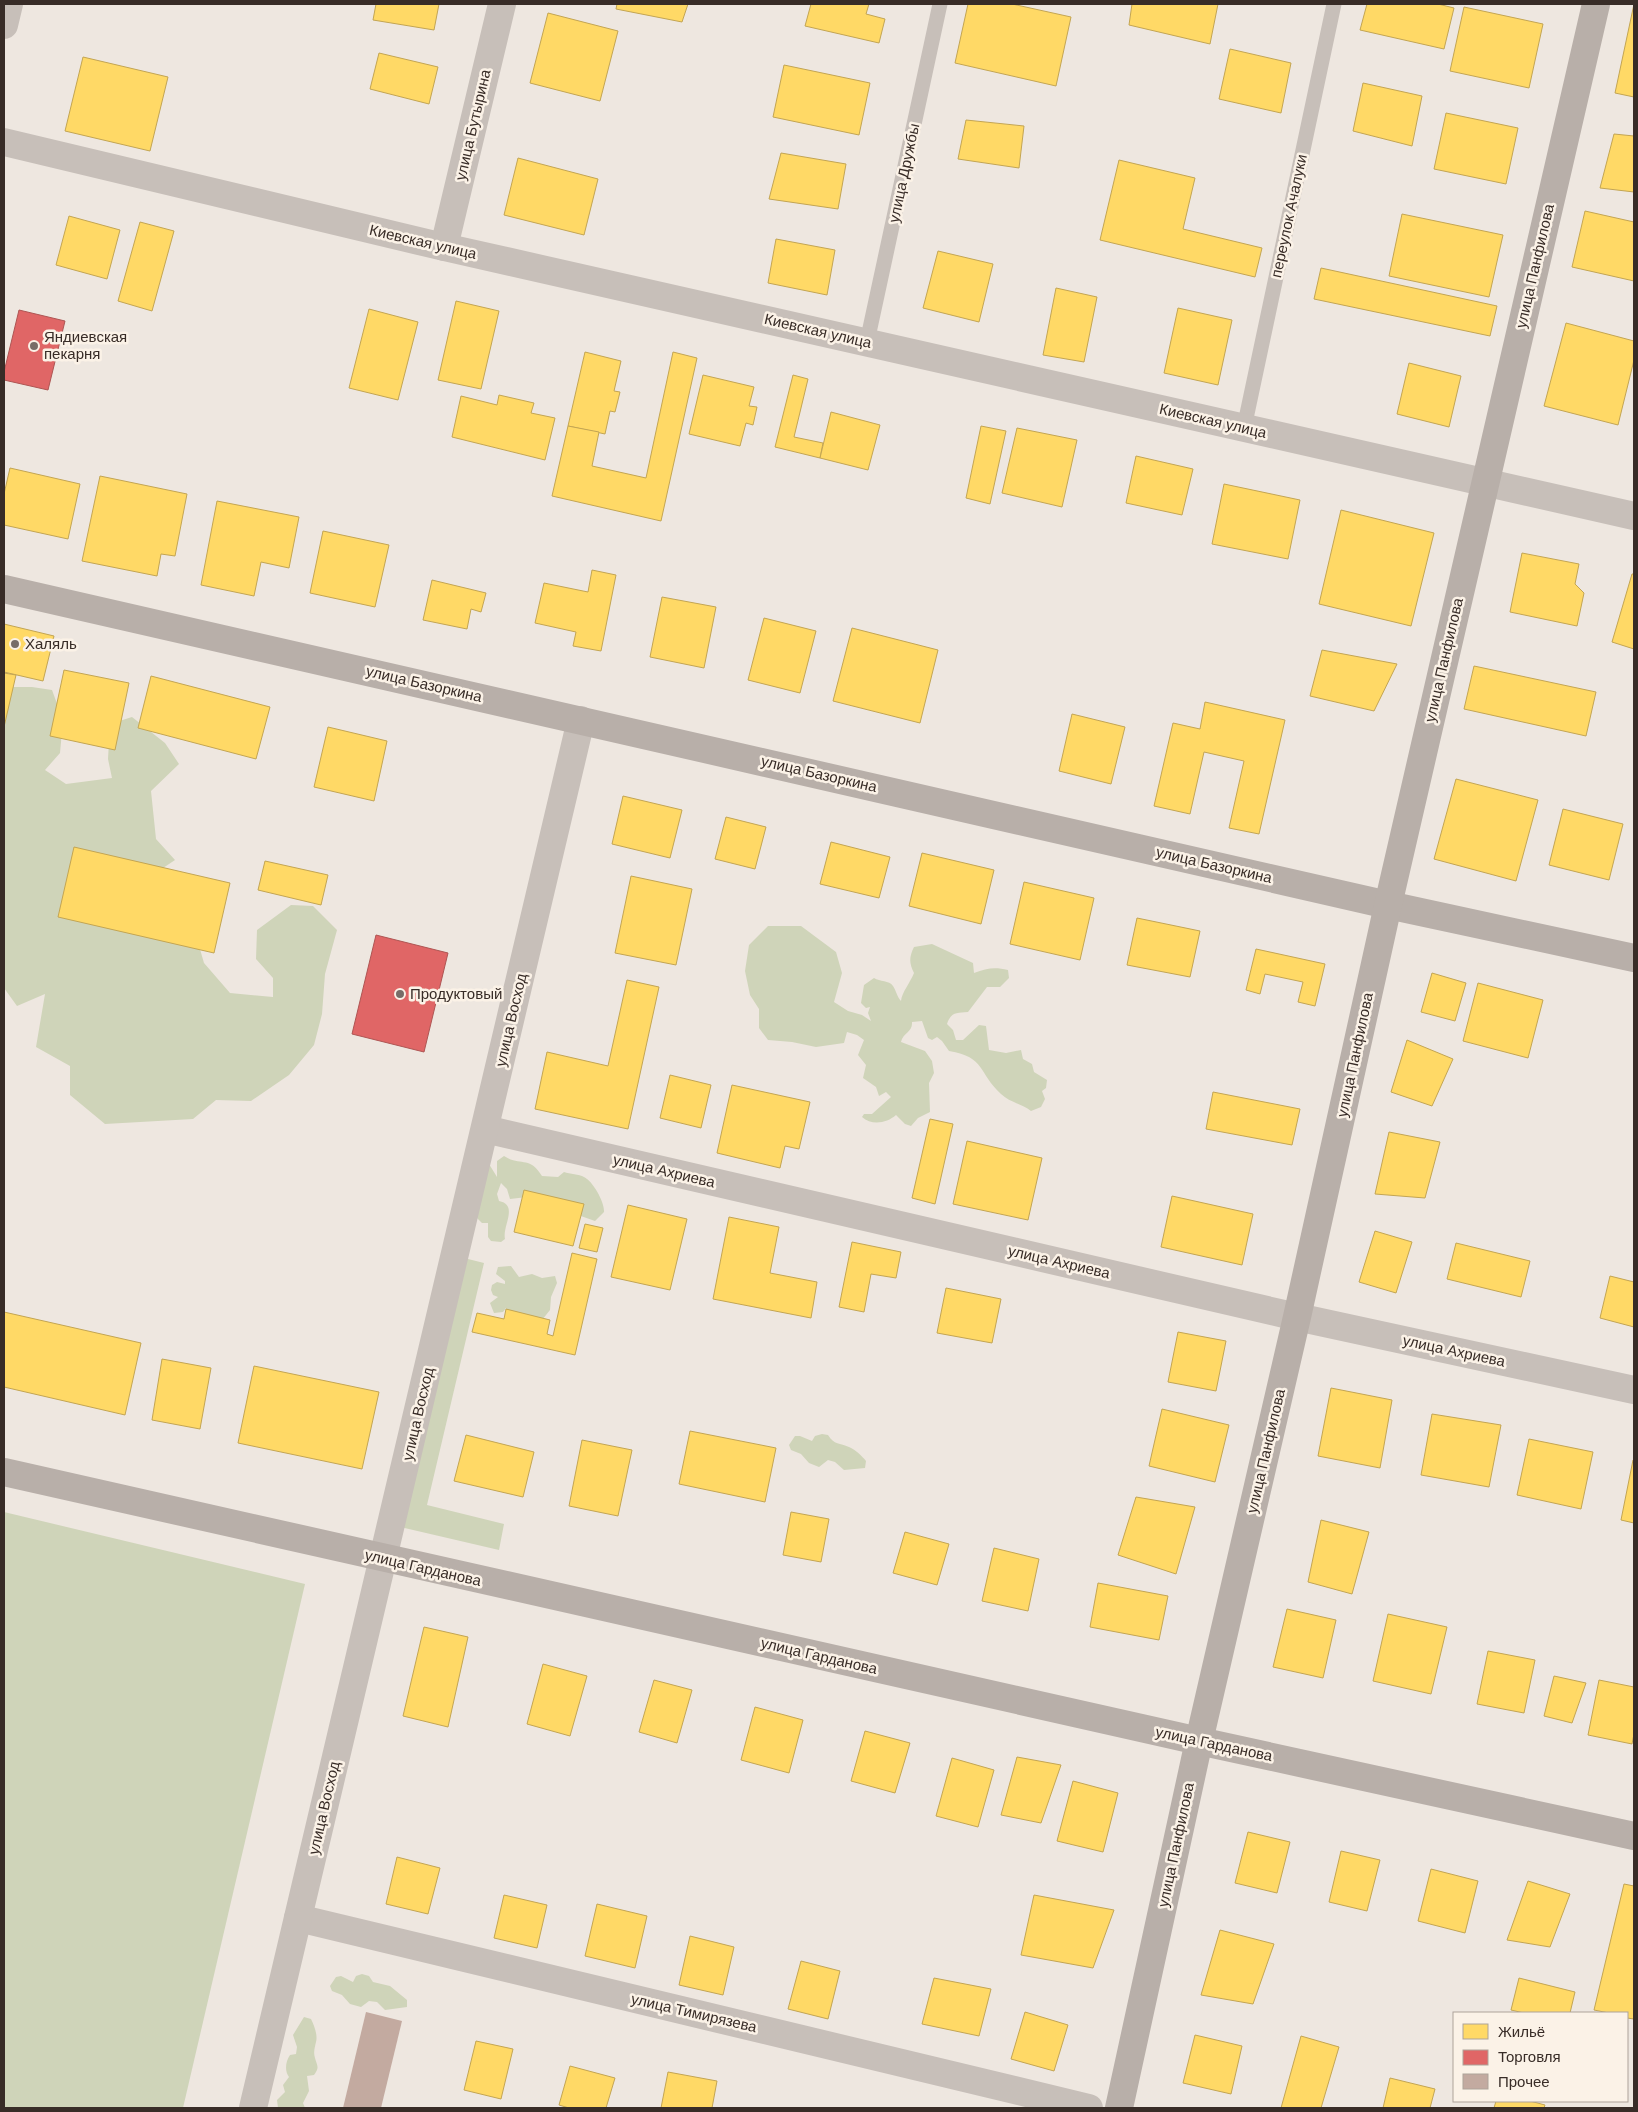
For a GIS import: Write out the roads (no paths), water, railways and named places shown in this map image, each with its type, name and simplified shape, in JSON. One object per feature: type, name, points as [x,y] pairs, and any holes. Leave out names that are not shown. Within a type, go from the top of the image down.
[{"type":"street","points":[[4,25],[9,4]]},
{"type":"street","name":"улица Бутырина","points":[[444,247],[502,4]]},
{"type":"street","name":"улица Панфилова","points":[[1119,2108],[1199,1741],[1297,1317],[1388,905],[1596,4]]},
{"type":"street","name":"Киевская улица","points":[[4,142],[444,247],[1634,516]]},
{"type":"street","name":"улица Базоркина","points":[[4,589],[1388,905],[1634,958]]},
{"type":"street","name":"улица Восход","points":[[253,2108],[581,720]]},
{"type":"street","name":"улица Ахриева","points":[[485,1130],[1297,1317],[1634,1390]]},
{"type":"street","name":"улица Гарданова","points":[[4,1472],[383,1559],[1634,1836]]},
{"type":"street","name":"улица Тимирязева","points":[[298,1918],[1089,2108]]},
{"type":"lane","name":"улица Дружбы","points":[[867,342],[940,4]]},
{"type":"lane","name":"переулок Ачалуки","points":[[1244,428],[1334,4]]},
{"type":"place","name":"Яндиевская пекарня","points":[[34,346]]},
{"type":"place","name":"Халяль","points":[[15,644]]},
{"type":"place","name":"Продуктовый","points":[[400,994]]}]
